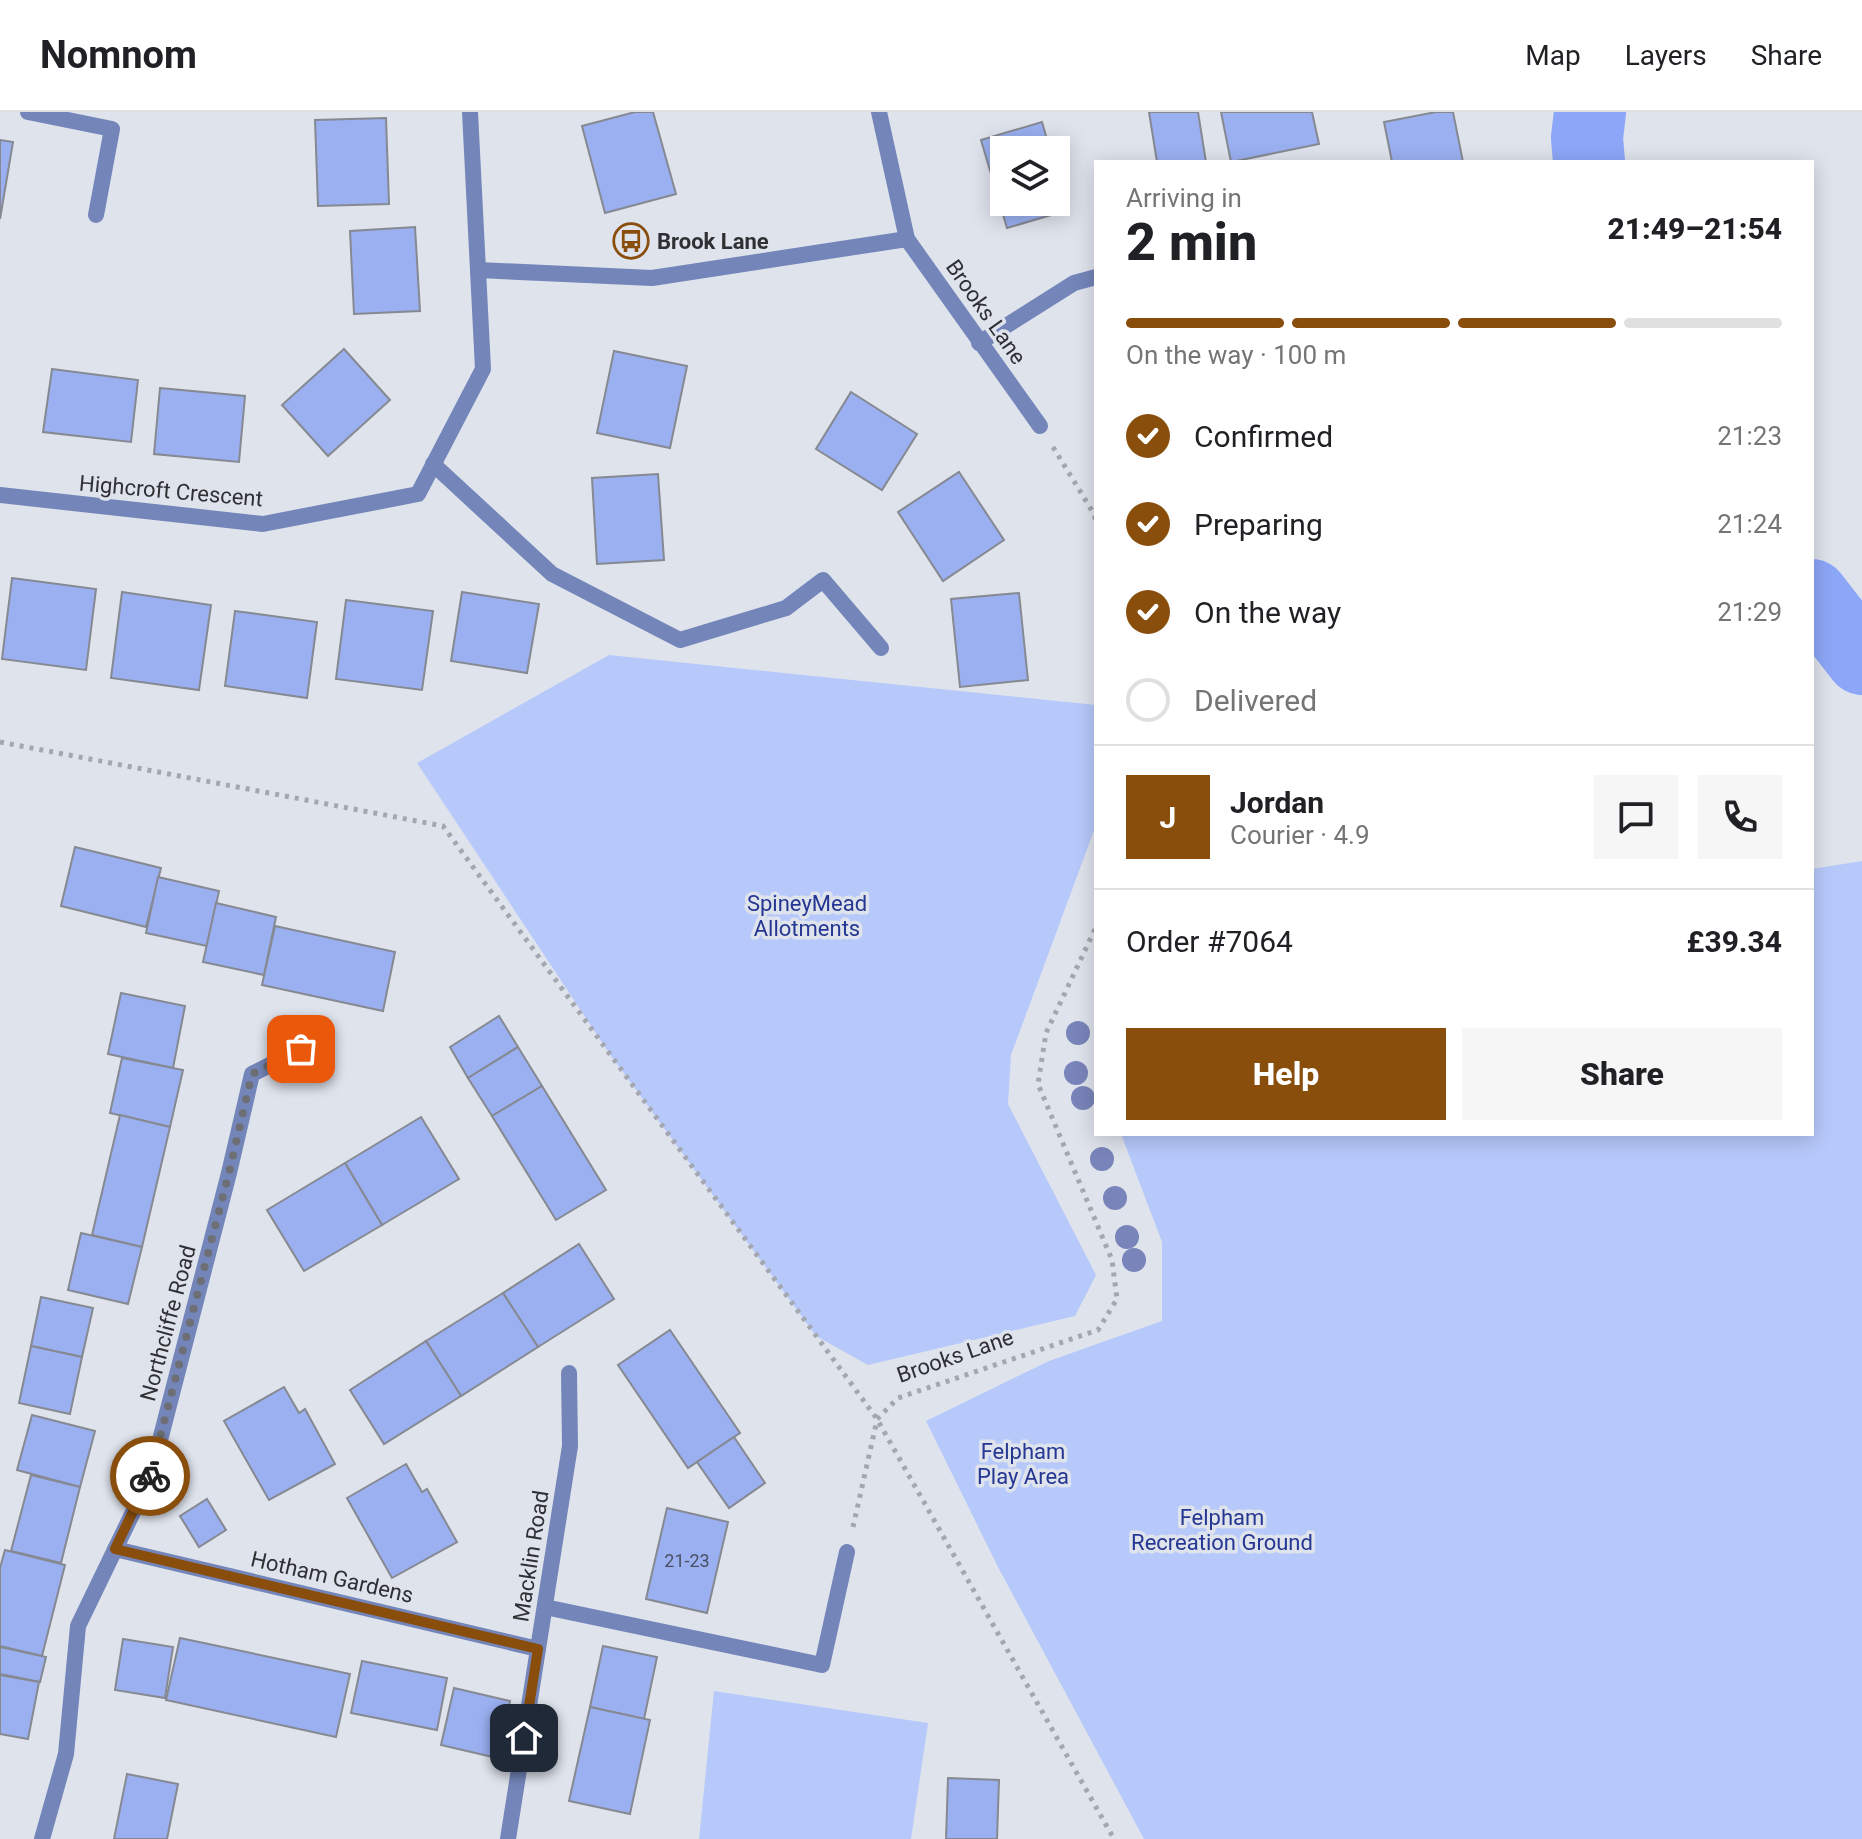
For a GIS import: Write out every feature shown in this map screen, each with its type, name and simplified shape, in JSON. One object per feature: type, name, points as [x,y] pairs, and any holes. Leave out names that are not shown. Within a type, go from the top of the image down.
[{"type":"street","points":[[28,112],[112,129],[96,215]]},
{"type":"street","name":"Highcroft Crescent","points":[[0,495],[263,524],[418,494],[483,369],[470,112]]},
{"type":"street","name":"Brooks Lane","points":[[879,112],[907,239],[1040,426]]},
{"type":"street","points":[[478,270],[652,278],[907,239]]},
{"type":"street","points":[[979,343],[1074,283],[1094,278]]},
{"type":"street","points":[[433,464],[552,574],[680,640],[786,608],[823,580],[881,648]]},
{"type":"street","name":"Northcliffe Road","points":[[42,1839],[66,1754],[78,1626],[151,1475],[226,1188],[252,1074],[325,1037]]},
{"type":"street","name":"Macklin Road","points":[[508,1839],[570,1446],[569,1373]]},
{"type":"street","name":"Hotham Gardens","points":[[115,1549],[538,1649]]},
{"type":"street","points":[[545,1607],[822,1665],[847,1552]]},
{"type":"path","points":[[1040,426],[1094,514]]},
{"type":"path","points":[[0,742],[443,826],[877,1419],[1114,1839]]},
{"type":"path","name":"Brooks Lane","points":[[877,1419],[898,1398],[1098,1330],[1117,1299],[1112,1260],[1038,1084],[1046,1033],[1094,931]]},
{"type":"path","points":[[847,1552],[877,1419]]},
{"type":"green space","name":"SpineyMead Allotments","points":[[609,655],[1094,705],[1094,830],[1011,1055],[1008,1104],[1096,1275],[1075,1316],[868,1365],[816,1336],[609,1053],[417,763]]},
{"type":"green space","name":"Felpham Recreation Ground","points":[[1862,861],[1862,1839],[1144,1839],[998,1567],[926,1421],[1049,1361],[1162,1321],[1162,1242],[1122,1136],[1814,1136],[1814,869]]},
{"type":"green space","points":[[714,1691],[928,1723],[911,1839],[699,1839]]},
{"type":"building","points":[[635,112],[653,112],[676,194],[605,213],[582,126]]},
{"type":"building","points":[[1149,112],[1198,112],[1206,160],[1157,160]]},
{"type":"building","points":[[1221,112],[1312,112],[1319,144],[1231,160]]},
{"type":"building","points":[[1436,112],[1453,112],[1463,160],[1392,160],[1384,122]]},
{"type":"building","points":[[386,118],[389,204],[318,206],[315,120]]},
{"type":"building","points":[[1042,122],[1046,136],[995,136]]},
{"type":"building","points":[[990,137],[990,170],[981,140]]},
{"type":"building","points":[[0,140],[13,142],[0,219]]},
{"type":"building","points":[[1003,216],[1048,216],[1007,228]]},
{"type":"building","points":[[415,227],[420,311],[354,314],[350,231]]},
{"type":"building","points":[[344,349],[390,400],[328,456],[282,405]]},
{"type":"building","points":[[614,351],[687,366],[670,448],[597,433]]},
{"type":"building","points":[[52,369],[138,380],[131,442],[43,432]]},
{"type":"building","points":[[160,388],[245,396],[239,462],[154,454]]},
{"type":"building","points":[[851,392],[917,434],[882,490],[816,449]]},
{"type":"building","points":[[959,472],[1004,540],[943,581],[898,512]]},
{"type":"building","points":[[658,474],[664,560],[597,564],[592,478]]},
{"type":"building","points":[[12,578],[96,589],[86,670],[2,659]]},
{"type":"building","points":[[122,592],[211,605],[199,690],[111,678]]},
{"type":"building","points":[[462,592],[539,604],[527,673],[451,661]]},
{"type":"building","points":[[1019,593],[1028,680],[960,687],[951,599]]},
{"type":"building","points":[[346,600],[433,611],[422,690],[336,679]]},
{"type":"building","points":[[235,611],[317,622],[307,698],[225,686]]},
{"type":"building","points":[[75,847],[161,868],[146,927],[61,906]]},
{"type":"building","points":[[158,877],[219,891],[207,946],[146,933]]},
{"type":"building","points":[[216,903],[276,917],[264,975],[203,962]]},
{"type":"building","points":[[275,926],[395,952],[383,1011],[262,985]]},
{"type":"building","points":[[121,993],[185,1006],[173,1068],[108,1054]]},
{"type":"building","points":[[499,1016],[518,1047],[468,1078],[450,1047]]},
{"type":"building","points":[[518,1047],[542,1086],[492,1116],[468,1078]]},
{"type":"building","points":[[122,1058],[183,1070],[170,1127],[110,1113]]},
{"type":"building","points":[[542,1086],[606,1190],[556,1220],[492,1116]]},
{"type":"building","points":[[120,1115],[170,1127],[142,1247],[92,1235]]},
{"type":"building","points":[[421,1117],[459,1179],[382,1225],[345,1163]]},
{"type":"building","points":[[345,1163],[382,1225],[304,1271],[267,1210]]},
{"type":"building","points":[[81,1233],[142,1247],[128,1304],[68,1290]]},
{"type":"building","points":[[579,1244],[614,1299],[538,1347],[503,1293]]},
{"type":"building","points":[[503,1293],[538,1347],[461,1396],[426,1341]]},
{"type":"building","points":[[41,1297],[93,1308],[82,1357],[31,1346]]},
{"type":"building","points":[[670,1330],[740,1433],[688,1468],[618,1365]]},
{"type":"building","points":[[426,1341],[461,1396],[384,1444],[350,1390]]},
{"type":"building","points":[[31,1346],[82,1357],[70,1414],[19,1403]]},
{"type":"building","points":[[284,1387],[299,1413],[305,1409],[335,1464],[269,1500],[224,1421]]},
{"type":"building","points":[[32,1415],[95,1431],[80,1487],[17,1470]]},
{"type":"building","points":[[734,1437],[765,1483],[729,1508],[697,1462]]},
{"type":"building","points":[[406,1464],[422,1492],[427,1489],[457,1542],[392,1578],[347,1498]]},
{"type":"building","points":[[31,1475],[80,1487],[61,1563],[11,1551]]},
{"type":"building","points":[[207,1499],[226,1530],[199,1547],[180,1516]]},
{"type":"building","points":[[667,1508],[728,1522],[707,1613],[646,1599]]},
{"type":"building","points":[[5,1550],[65,1565],[42,1656],[0,1646],[0,1568]]},
{"type":"building","points":[[180,1638],[350,1674],[336,1737],[166,1700]]},
{"type":"building","points":[[123,1639],[173,1647],[165,1698],[115,1690]]},
{"type":"building","points":[[603,1646],[657,1657],[644,1719],[590,1707]]},
{"type":"building","points":[[0,1647],[46,1657],[40,1682],[0,1674]]},
{"type":"building","points":[[362,1661],[447,1678],[437,1730],[351,1713]]},
{"type":"building","points":[[0,1675],[39,1682],[28,1739],[0,1734]]},
{"type":"building","points":[[454,1688],[510,1701],[497,1758],[441,1745]]},
{"type":"building","points":[[590,1707],[650,1720],[630,1814],[569,1801]]},
{"type":"building","points":[[127,1774],[178,1784],[167,1839],[114,1839]]},
{"type":"building","points":[[948,1778],[999,1780],[997,1839],[946,1839]]},
{"type":"waterway","points":[[1589,160],[1590,112]]},
{"type":"waterway","points":[[1814,598],[1862,659]]},
{"type":"way so far","points":[[150,1476],[252,1074],[301,1049]]},
{"type":"place","name":"Brook Lane","points":[[631,241]]},
{"type":"route","points":[[150,1476],[115,1549],[538,1649],[524,1738]]},
{"type":"park label","name":"Felpham Play Area","points":[[1023,1464]]}]
